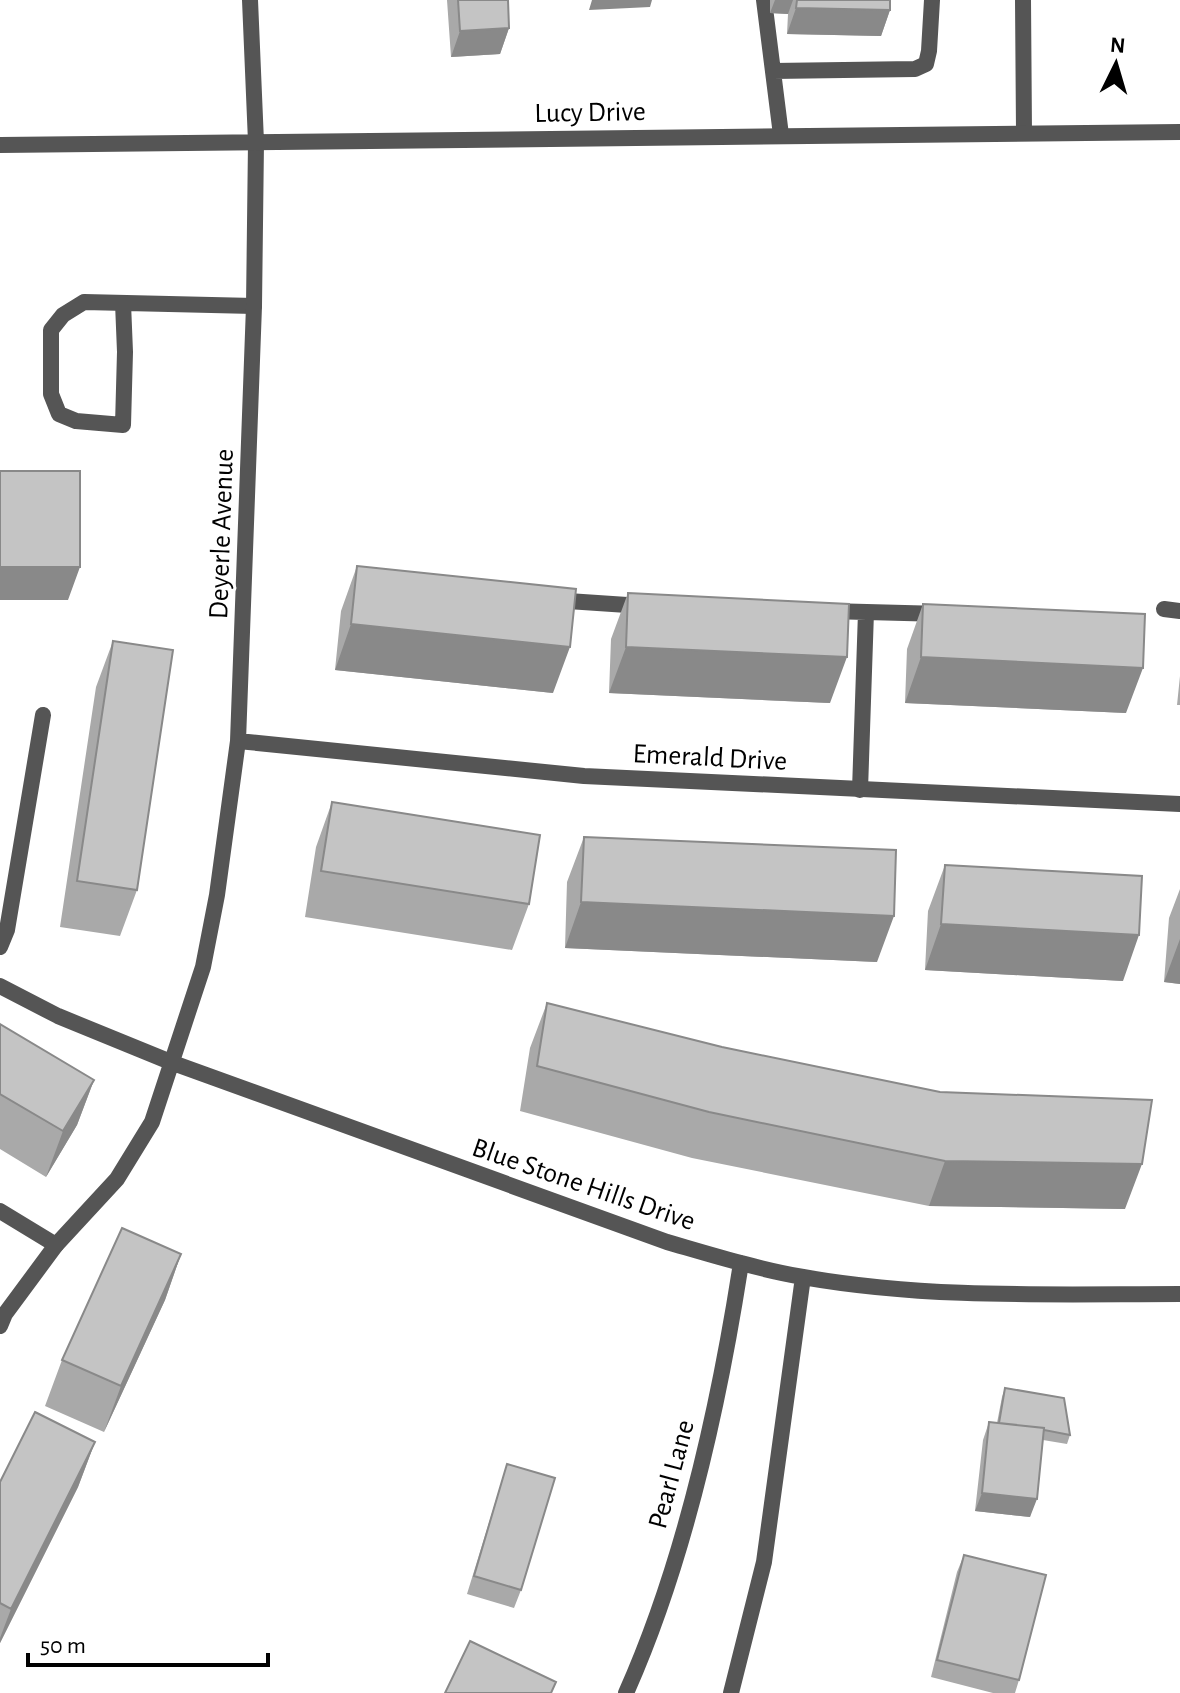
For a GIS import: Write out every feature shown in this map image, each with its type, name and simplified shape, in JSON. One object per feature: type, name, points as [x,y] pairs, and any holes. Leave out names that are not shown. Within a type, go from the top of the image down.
[{"type":"street","name":"Deyerle Avenue","points":[[0,1326],[5,1314],[56,1245],[117,1179],[152,1122],[203,967],[219,881],[238,741],[254,306],[256,142],[250,0]]},
{"type":"street","points":[[764,0],[781,135]]},
{"type":"street","points":[[773,71],[915,69],[926,64],[932,0]]},
{"type":"street","points":[[1023,0],[1024,132]]},
{"type":"street","name":"Lucy Drive","points":[[0,145],[1180,132]]},
{"type":"street","points":[[123,303],[123,425],[76,421],[59,414],[51,394],[51,330],[63,315],[84,302],[254,306]]},
{"type":"street","points":[[543,599],[651,606]]},
{"type":"street","points":[[820,611],[958,615]]},
{"type":"street","points":[[860,790],[866,612]]},
{"type":"street","points":[[0,947],[7,930],[43,715]]},
{"type":"street","name":"Emerald Drive","points":[[238,741],[584,776],[1180,804]]},
{"type":"street","name":"Blue Stone Hills Drive","points":[[0,986],[58,1016],[173,1063],[667,1242],[741,1263],[803,1277],[893,1289],[999,1295],[1180,1294]]},
{"type":"street","points":[[0,1211],[56,1245]]},
{"type":"street","name":"Pearl Lane","points":[[626,1693],[655,1618],[689,1512],[725,1356],[741,1263]]},
{"type":"street","points":[[731,1693],[755,1605],[768,1539],[803,1277]]},
{"type":"building","points":[[458,0],[508,0],[509,28],[460,31]]},
{"type":"building","points":[[797,0],[890,0],[890,10],[796,8]]},
{"type":"building","points":[[0,471],[80,471],[80,567],[0,567]]},
{"type":"building","points":[[357,566],[576,589],[570,647],[351,624]]},
{"type":"building","points":[[628,593],[849,604],[847,657],[626,647]]},
{"type":"building","points":[[923,604],[1145,614],[1143,668],[921,657]]},
{"type":"building","points":[[113,641],[173,650],[137,890],[77,881]]},
{"type":"building","points":[[332,802],[540,835],[529,904],[321,871]]},
{"type":"building","points":[[584,837],[896,850],[894,916],[581,902]]},
{"type":"building","points":[[945,865],[1142,876],[1139,935],[941,924]]},
{"type":"building","points":[[547,1003],[722,1047],[940,1092],[1152,1100],[1142,1164],[945,1161],[709,1112],[537,1066]]},
{"type":"building","points":[[0,1024],[94,1080],[63,1131],[0,1094]]},
{"type":"building","points":[[122,1228],[181,1254],[121,1386],[62,1360]]},
{"type":"building","points":[[1005,1388],[1064,1398],[1070,1435],[1044,1428],[999,1423]]},
{"type":"building","points":[[35,1412],[95,1442],[11,1609],[0,1603],[0,1482]]},
{"type":"building","points":[[989,1422],[1044,1428],[1037,1499],[982,1493]]},
{"type":"building","points":[[507,1464],[555,1478],[521,1590],[474,1576]]},
{"type":"building","points":[[964,1555],[1046,1575],[1019,1680],[937,1660]]},
{"type":"building","points":[[470,1641],[556,1682],[551,1693],[445,1693]]}]
